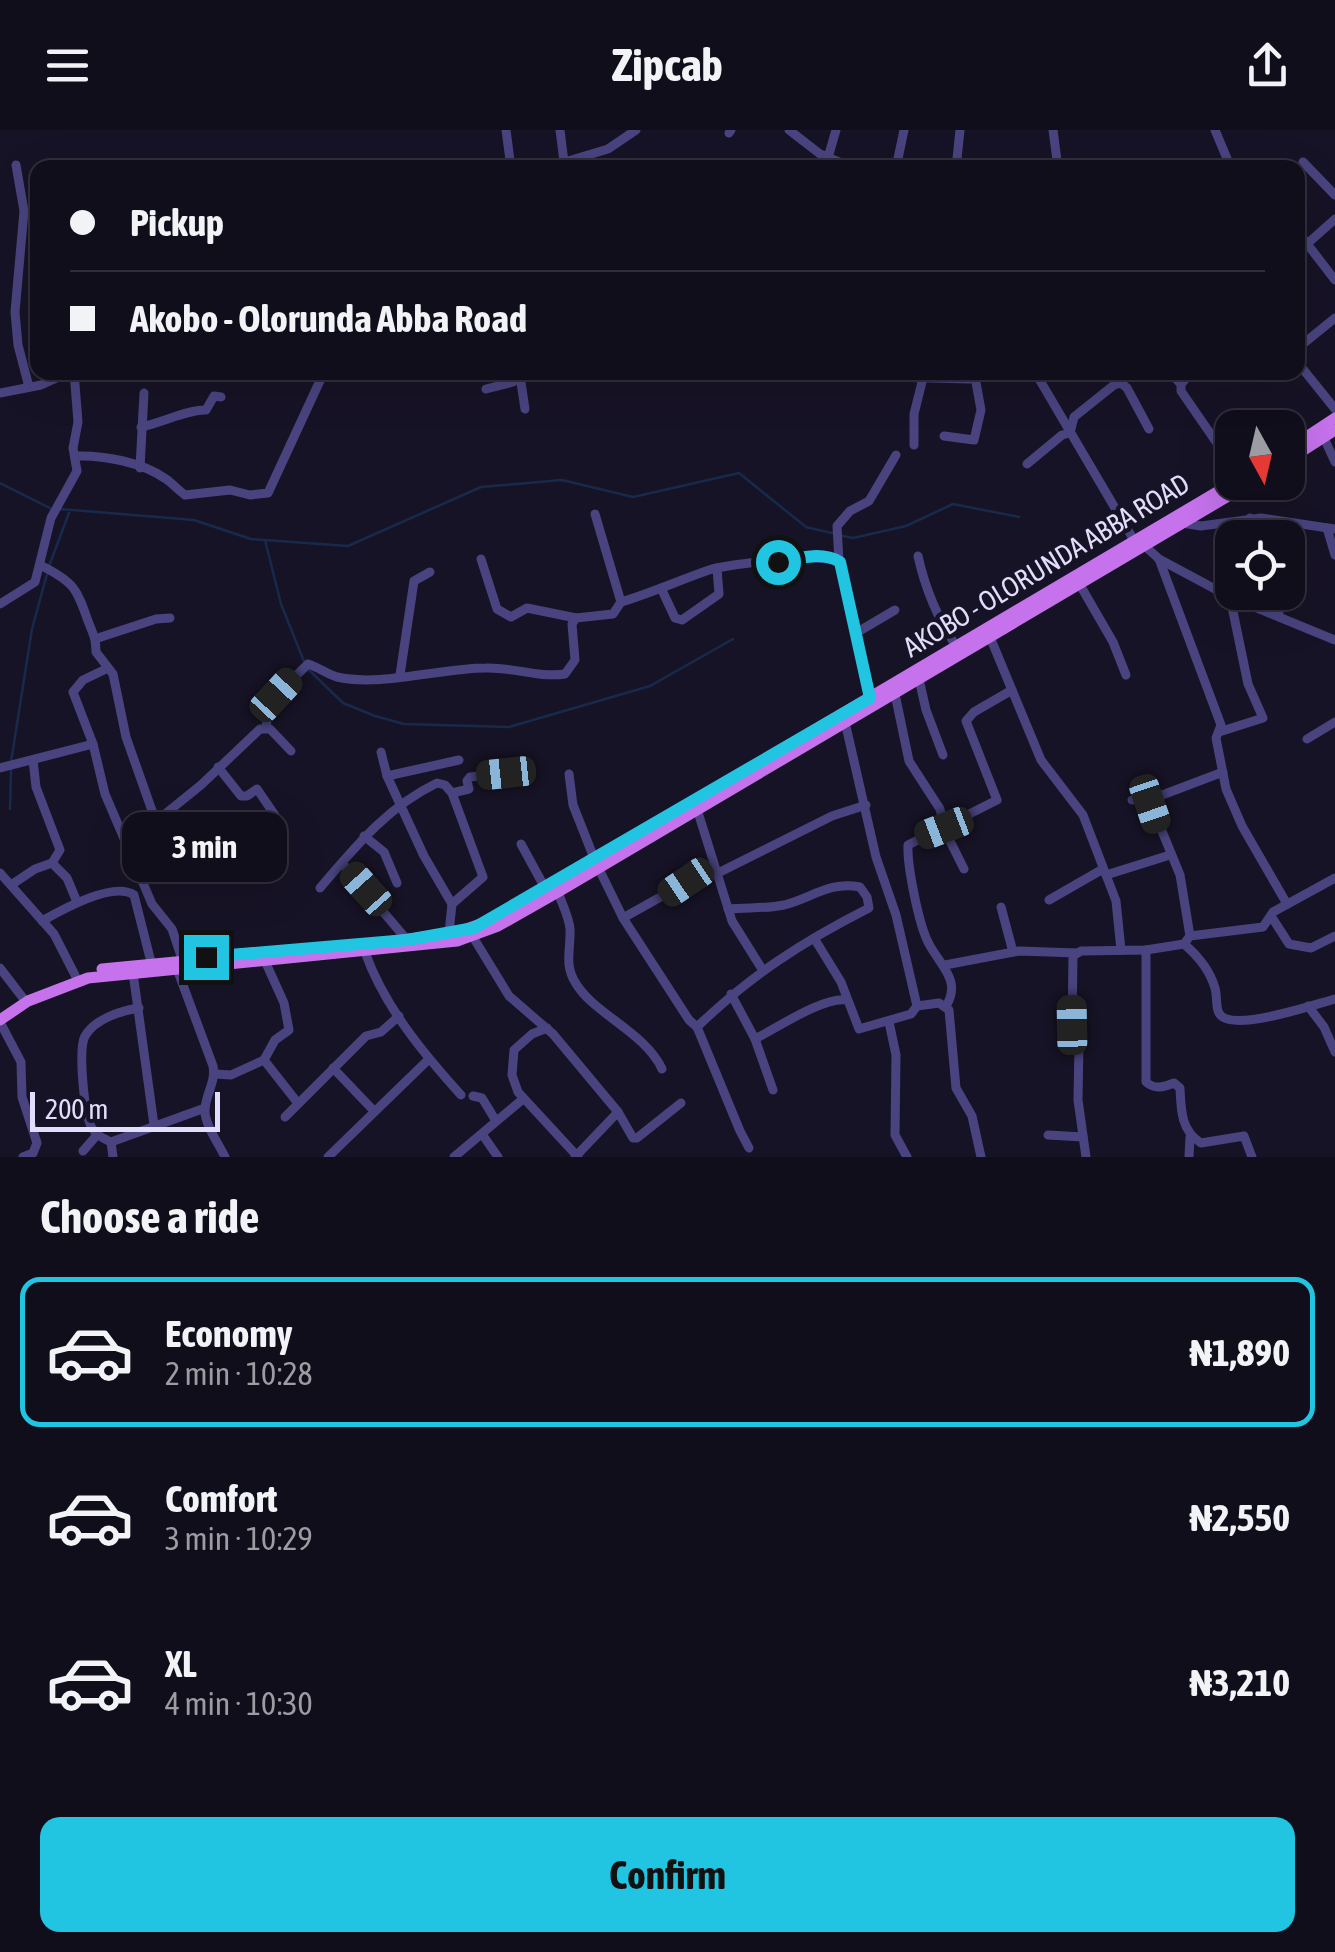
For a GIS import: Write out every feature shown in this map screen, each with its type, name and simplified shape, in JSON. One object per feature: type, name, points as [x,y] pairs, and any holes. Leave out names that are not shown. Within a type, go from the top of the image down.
[{"type":"main road","points":[[1305,438],[1335,418]]},
{"type":"main road","points":[[1305,449],[1330,434]]},
{"type":"main road","name":"AKOBO - OLORUNDA ABBA ROAD","points":[[0,1011],[75,975],[152,962],[264,961],[474,937],[956,646],[1080,584],[1215,495]]},
{"type":"main road","name":"AKOBO - OLORUNDA ABBA ROAD","points":[[596,863],[895,694],[990,637],[1026,610],[1221,500]]},
{"type":"main road","name":"AKOBO - OLORUNDA ABBA ROAD","points":[[0,1021],[28,1002],[76,981],[180,964],[448,933],[534,900]]},
{"type":"street","points":[[506,130],[509,160]]},
{"type":"street","points":[[560,130],[564,160]]},
{"type":"street","points":[[591,160],[636,130]]},
{"type":"street","points":[[789,130],[824,160]]},
{"type":"street","points":[[829,160],[836,130]]},
{"type":"street","points":[[898,160],[904,130]]},
{"type":"street","points":[[957,160],[960,130]]},
{"type":"street","points":[[1054,130],[1057,160]]},
{"type":"street","points":[[1216,130],[1228,160]]},
{"type":"street","points":[[1305,164],[1335,195]]},
{"type":"street","points":[[16,165],[24,211],[15,312],[18,345],[29,387]]},
{"type":"street","points":[[1307,244],[1335,219]]},
{"type":"street","points":[[1305,241],[1335,280]]},
{"type":"street","points":[[1305,342],[1335,318]]},
{"type":"street","points":[[1305,372],[1335,410]]},
{"type":"street","points":[[0,393],[49,380]]},
{"type":"street","points":[[0,604],[35,582],[51,518],[77,471],[73,440],[78,422],[73,380]]},
{"type":"street","points":[[76,456],[140,468],[167,479],[185,495],[230,490],[250,496],[268,493],[320,380]]},
{"type":"street","points":[[486,389],[507,380]]},
{"type":"street","points":[[520,380],[524,409]]},
{"type":"street","points":[[914,445],[914,414],[922,380]]},
{"type":"street","points":[[944,436],[974,440],[981,410],[979,380]]},
{"type":"street","points":[[1039,380],[1140,545],[1215,590]]},
{"type":"street","points":[[1177,380],[1181,384]]},
{"type":"street","points":[[1185,380],[1181,391],[1215,441]]},
{"type":"street","points":[[1070,433],[1074,417],[1120,383],[1127,388],[1149,429]]},
{"type":"street","points":[[140,468],[144,393]]},
{"type":"street","points":[[142,427],[180,418],[189,411],[206,410],[214,396],[220,397]]},
{"type":"street","points":[[1028,464],[1062,435],[1070,433]]},
{"type":"street","points":[[1330,434],[1335,462]]},
{"type":"street","points":[[870,698],[840,562],[836,526],[868,501],[896,455]]},
{"type":"street","points":[[596,514],[621,602]]},
{"type":"street","points":[[1182,523],[1201,526],[1250,518],[1331,529],[1335,555]]},
{"type":"street","points":[[482,559],[497,609],[510,617],[527,608],[576,618],[613,614],[621,602],[717,568],[808,556],[840,562]]},
{"type":"street","points":[[918,556],[923,579],[944,629],[956,646]]},
{"type":"street","points":[[1159,559],[1212,694],[1221,725],[1216,738],[1226,788],[1242,826],[1288,904]]},
{"type":"street","points":[[42,566],[78,592],[98,638],[96,652],[113,674],[126,736],[156,822]]},
{"type":"street","points":[[661,588],[675,618],[682,620],[720,594],[717,568]]},
{"type":"street","points":[[400,675],[414,580],[430,572]]},
{"type":"street","points":[[1080,584],[1126,675]]},
{"type":"street","points":[[856,633],[895,610]]},
{"type":"street","points":[[1219,732],[1262,718],[1248,684],[1233,610]]},
{"type":"street","points":[[1261,610],[1335,640]]},
{"type":"street","points":[[1279,610],[1279,617]]},
{"type":"street","points":[[98,638],[170,618]]},
{"type":"street","points":[[266,728],[269,702],[306,665],[346,678],[422,676],[438,670],[480,668],[565,674],[575,660],[572,624],[576,618]]},
{"type":"street","points":[[990,637],[1041,760],[1083,815],[1116,901],[1121,950]]},
{"type":"street","points":[[106,669],[72,688],[106,794],[152,904],[172,929],[215,1074],[205,1108],[225,1157]]},
{"type":"street","points":[[920,679],[926,710],[943,754]]},
{"type":"street","points":[[946,1006],[952,989],[945,965],[929,946],[924,931],[907,852],[911,842],[997,800],[966,721],[1012,690]]},
{"type":"street","points":[[895,694],[909,761],[940,809],[944,828],[964,869]]},
{"type":"street","points":[[814,938],[824,950],[859,1029],[914,1013],[917,1006],[890,891],[876,857],[845,722]]},
{"type":"street","points":[[1307,739],[1335,722]]},
{"type":"street","points":[[266,728],[291,751]]},
{"type":"street","points":[[128,844],[244,741],[266,728]]},
{"type":"street","points":[[0,768],[92,744]]},
{"type":"street","points":[[381,752],[387,776],[424,856],[452,904],[448,933]]},
{"type":"street","points":[[11,885],[34,868],[52,864],[60,850],[36,786],[33,760]]},
{"type":"street","points":[[387,776],[459,760]]},
{"type":"street","points":[[218,767],[240,796],[257,789],[283,827]]},
{"type":"street","points":[[452,793],[467,791],[470,777],[516,772]]},
{"type":"street","points":[[1148,800],[1223,772]]},
{"type":"street","points":[[569,774],[576,816],[596,863],[623,918],[697,1027],[749,1148]]},
{"type":"street","points":[[320,888],[364,836],[401,803],[437,783],[452,793],[483,876],[481,882],[452,904]]},
{"type":"street","points":[[1132,800],[1144,796],[1148,800],[1180,876],[1187,940],[1214,984],[1218,1014],[1223,1020],[1252,1020],[1335,999]]},
{"type":"street","points":[[623,918],[832,816],[866,806]]},
{"type":"street","points":[[696,808],[728,909],[742,940],[762,969]]},
{"type":"street","points":[[364,836],[384,852],[397,883]]},
{"type":"street","points":[[521,844],[569,922],[568,965],[576,985],[628,1030],[662,1069]]},
{"type":"street","points":[[1048,900],[1105,872],[1170,855]]},
{"type":"street","points":[[342,863],[407,940]]},
{"type":"street","points":[[52,864],[67,878],[78,902]]},
{"type":"street","points":[[0,874],[54,934],[75,975]]},
{"type":"street","points":[[945,965],[1012,952],[1146,950],[1263,927],[1273,912],[1335,878]]},
{"type":"street","points":[[129,891],[147,886]]},
{"type":"street","points":[[697,1027],[762,969],[869,908],[868,897],[860,887],[830,886],[788,904],[728,909]]},
{"type":"street","points":[[42,921],[78,902],[121,889],[129,891],[134,895],[152,962]]},
{"type":"street","points":[[868,897],[890,891]]},
{"type":"street","points":[[1001,907],[1012,952]]},
{"type":"street","points":[[1271,916],[1290,944],[1312,948],[1335,936]]},
{"type":"street","points":[[474,937],[509,996],[547,1028],[618,1112],[633,1138],[681,1103]]},
{"type":"street","points":[[1146,950],[1146,1082],[1162,1088],[1174,1083],[1180,1088],[1182,1116],[1190,1137],[1189,1157]]},
{"type":"street","points":[[365,952],[374,978],[399,1016],[461,1095]]},
{"type":"street","points":[[1077,953],[1071,967],[1072,1025],[1079,1043],[1078,1089],[1086,1157]]},
{"type":"street","points":[[215,1074],[231,1075],[264,1060],[275,1040],[286,1034],[289,1024],[264,961]]},
{"type":"street","points":[[0,968],[23,998]]},
{"type":"street","points":[[132,973],[154,1125]]},
{"type":"street","points":[[731,994],[755,1039],[773,1090]]},
{"type":"street","points":[[755,1039],[844,996]]},
{"type":"street","points":[[917,1006],[939,1003],[946,1006],[951,1017],[956,1088],[972,1116],[981,1157]]},
{"type":"street","points":[[1308,1006],[1324,1027],[1335,1052]]},
{"type":"street","points":[[139,1008],[102,1021],[87,1033],[82,1043],[88,1119],[97,1135],[111,1142],[205,1108]]},
{"type":"street","points":[[285,1117],[366,1036],[381,1032],[399,1016]]},
{"type":"street","points":[[0,1021],[21,1062],[22,1097],[37,1143],[34,1153],[23,1157]]},
{"type":"street","points":[[889,1022],[896,1054],[894,1136],[907,1157]]},
{"type":"street","points":[[547,1028],[532,1034],[514,1050],[512,1076],[522,1099],[576,1156],[618,1112]]},
{"type":"street","points":[[328,1157],[429,1059]]},
{"type":"street","points":[[264,1060],[297,1102]]},
{"type":"street","points":[[333,1068],[374,1111]]},
{"type":"street","points":[[473,1096],[482,1098],[496,1120]]},
{"type":"street","points":[[454,1157],[522,1099]]},
{"type":"street","points":[[482,1134],[498,1157]]},
{"type":"street","points":[[83,1152],[97,1135]]},
{"type":"street","points":[[1048,1135],[1083,1137]]},
{"type":"street","points":[[1190,1137],[1202,1144],[1244,1136],[1252,1157]]},
{"type":"street","points":[[111,1142],[113,1157]]},
{"type":"waterway","points":[[60,509],[194,520],[251,539],[348,546],[481,487],[562,480],[633,497],[739,473],[806,527],[836,534]]},
{"type":"waterway","points":[[0,483],[52,509]]},
{"type":"waterway","points":[[843,536],[853,538],[906,526],[953,504],[1019,517]]},
{"type":"waterway","points":[[49,566],[69,513]]},
{"type":"waterway","points":[[265,540],[281,604],[305,664]]},
{"type":"waterway","points":[[11,762],[32,629],[47,574]]},
{"type":"waterway","points":[[309,670],[343,703],[375,716],[404,724],[509,727],[650,686],[733,639]]},
{"type":"waterway","points":[[10,809],[11,770]]},
{"type":"route","points":[[206,957],[407,940],[474,928],[870,698],[840,562],[808,556],[778,562]]}]
